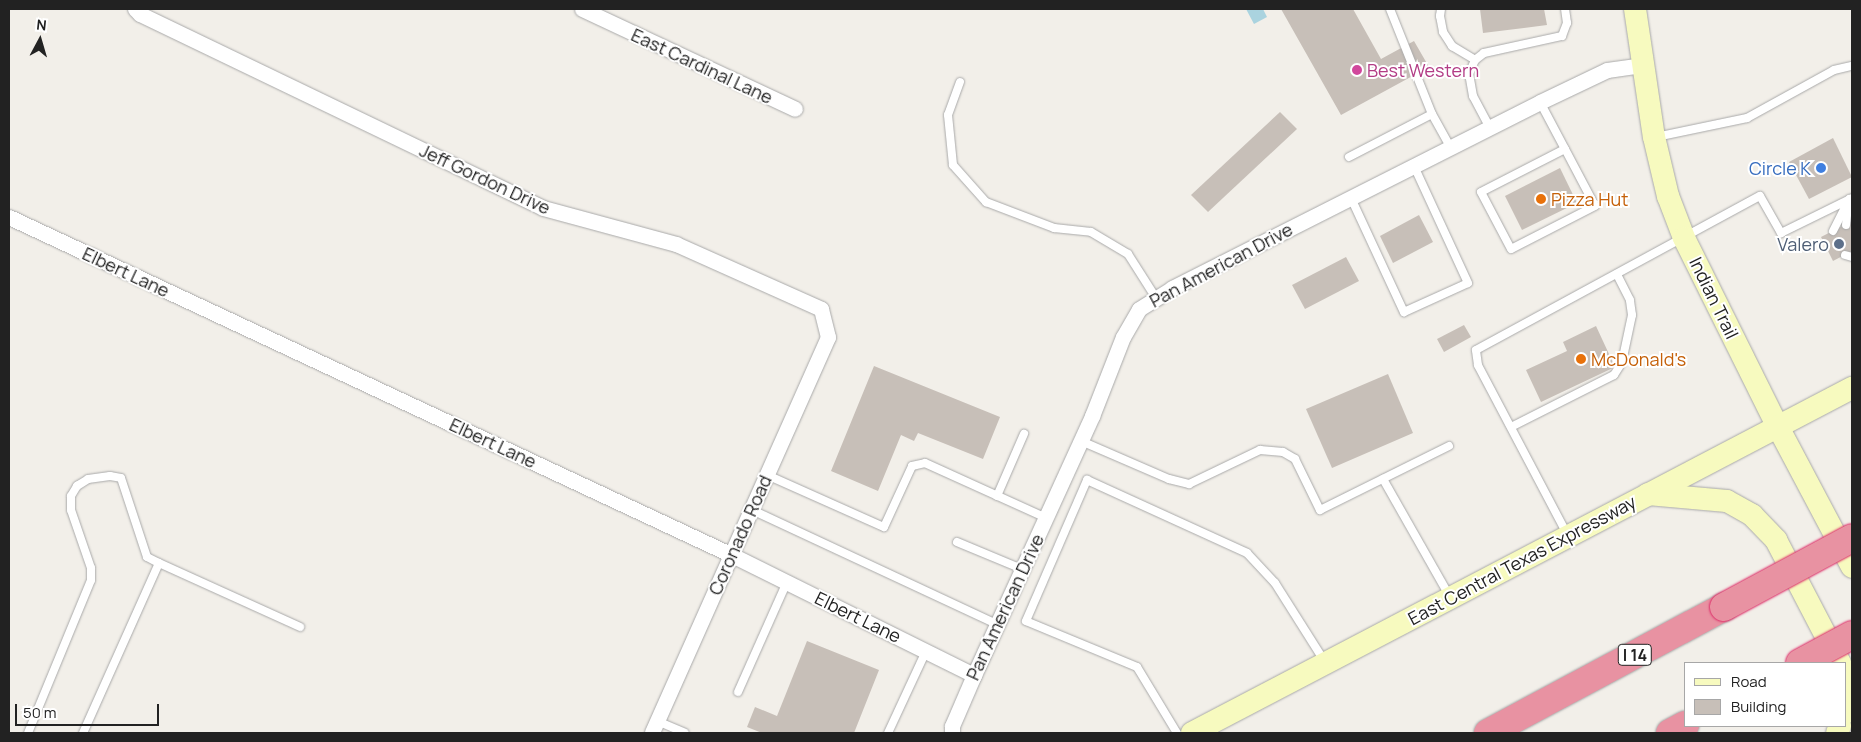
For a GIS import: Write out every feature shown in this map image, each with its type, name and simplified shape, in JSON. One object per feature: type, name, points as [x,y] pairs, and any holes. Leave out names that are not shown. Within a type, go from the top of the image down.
[{"type":"highway","name":"I 14","points":[[1488,733],[1852,538]]},
{"type":"highway","points":[[1802,662],[1852,635]]},
{"type":"highway","points":[[1670,733],[1684,726]]},
{"type":"main road","name":"Indian Trail","points":[[1635,9],[1654,137],[1668,196],[1684,238],[1778,427],[1852,567]]},
{"type":"main road","name":"East Central Texas Expressway","points":[[1192,733],[1852,388]]},
{"type":"main road","points":[[1648,494],[1706,497],[1727,501],[1752,515],[1776,540],[1839,662]]},
{"type":"main road","points":[[1846,675],[1849,681],[1846,705]]},
{"type":"street","name":"Jeff Gordon Drive","points":[[135,9],[140,14],[543,208],[676,244],[821,309],[828,337]]},
{"type":"street","name":"East Cardinal Lane","points":[[582,9],[795,110]]},
{"type":"street","name":"Pan American Drive","points":[[952,733],[952,726],[974,675],[1081,441],[1123,337],[1139,309],[1172,288],[1540,102],[1607,70],[1642,65]]},
{"type":"street","name":"Elbert Lane","points":[[9,217],[732,555],[974,675]]},
{"type":"street","name":"Coronado Road","points":[[654,727],[828,337]]},
{"type":"lane","points":[[1390,9],[1432,114],[1451,148]]},
{"type":"lane","points":[[1441,9],[1440,16],[1443,32],[1452,46],[1475,60]]},
{"type":"lane","points":[[1490,128],[1473,96],[1469,74],[1475,60],[1484,53],[1562,36],[1567,23],[1565,9]]},
{"type":"lane","points":[[1654,137],[1747,118],[1834,70],[1852,66]]},
{"type":"lane","points":[[960,82],[948,115],[953,165],[986,202],[1054,228],[1091,232],[1128,254],[1156,298]]},
{"type":"lane","points":[[1540,102],[1565,149],[1594,206],[1511,249],[1481,192],[1565,149]]},
{"type":"lane","points":[[1348,157],[1432,114]]},
{"type":"lane","points":[[1351,198],[1404,312],[1468,283],[1414,166]]},
{"type":"lane","points":[[1568,536],[1478,365],[1476,350],[1760,196],[1781,233],[1852,200]]},
{"type":"lane","points":[[1846,225],[1852,200]]},
{"type":"lane","points":[[1833,231],[1852,200]]},
{"type":"lane","points":[[1511,427],[1614,375],[1622,362],[1632,315],[1630,300],[1617,274]]},
{"type":"lane","points":[[997,496],[1024,434]]},
{"type":"lane","points":[[1081,441],[1169,479],[1189,484],[1260,450],[1283,452],[1295,459],[1320,510],[1449,446]]},
{"type":"lane","points":[[767,475],[884,527],[912,466],[925,464],[1046,518]]},
{"type":"lane","points":[[28,733],[91,580],[91,568],[71,510],[71,496],[77,486],[88,479],[110,476],[121,478],[147,557],[300,627]]},
{"type":"lane","points":[[1383,479],[1450,598]]},
{"type":"lane","points":[[1177,733],[1136,667],[1026,621],[1087,480],[1247,553],[1275,583],[1326,663]]},
{"type":"lane","points":[[752,510],[997,624]]},
{"type":"lane","points":[[957,542],[1022,569]]},
{"type":"lane","points":[[83,733],[160,564]]},
{"type":"lane","points":[[738,692],[787,582]]},
{"type":"lane","points":[[888,733],[926,651]]},
{"type":"lane","points":[[654,727],[685,733]]},
{"type":"water","points":[[1246,9],[1263,9],[1267,17],[1254,24]]},
{"type":"building","name":"Best Western","points":[[1281,9],[1353,9],[1381,59],[1414,41],[1429,67],[1341,115]]},
{"type":"building","points":[[1480,9],[1544,9],[1547,25],[1483,33]]},
{"type":"building","points":[[1280,112],[1297,129],[1208,212],[1191,195]]},
{"type":"building","name":"Circle K","points":[[1833,138],[1852,177],[1809,199],[1789,162]]},
{"type":"building","name":"Pizza Hut","points":[[1560,168],[1577,203],[1522,230],[1505,196]]},
{"type":"building","points":[[1419,215],[1433,242],[1393,263],[1380,236]]},
{"type":"building","name":"Valero","points":[[1852,221],[1852,251],[1833,261],[1821,237]]},
{"type":"building","points":[[1346,257],[1359,281],[1305,309],[1292,285]]},
{"type":"building","points":[[1464,325],[1471,337],[1444,352],[1437,339]]},
{"type":"building","name":"McDonald's","points":[[1596,326],[1615,367],[1541,402],[1526,370],[1567,351],[1563,342]]},
{"type":"building","points":[[874,366],[1000,417],[983,459],[918,433],[914,441],[901,435],[878,491],[831,471]]},
{"type":"building","points":[[1388,374],[1413,433],[1332,468],[1306,409]]},
{"type":"building","points":[[807,641],[879,670],[854,733],[762,733],[747,727],[755,707],[777,716]]},
{"type":"place","name":"Best Western","points":[[1357,70]]},
{"type":"place","name":"Circle K","points":[[1821,168]]},
{"type":"place","name":"Pizza Hut","points":[[1541,199]]},
{"type":"place","name":"Valero","points":[[1839,244]]},
{"type":"place","name":"McDonald's","points":[[1581,359]]}]
